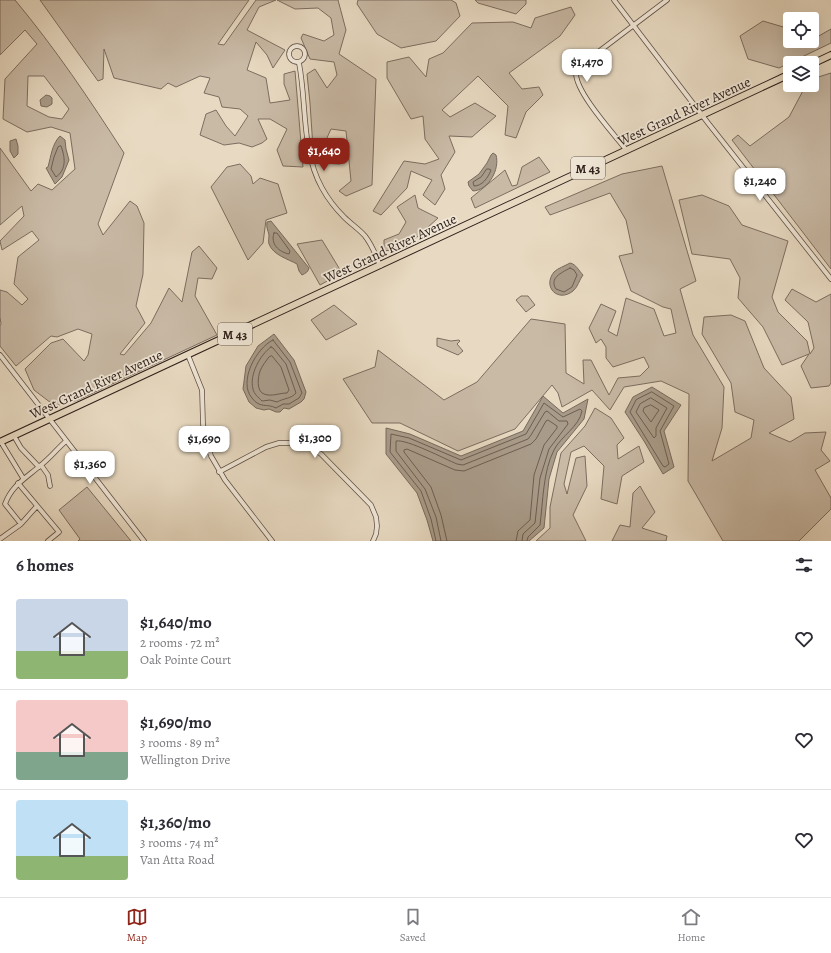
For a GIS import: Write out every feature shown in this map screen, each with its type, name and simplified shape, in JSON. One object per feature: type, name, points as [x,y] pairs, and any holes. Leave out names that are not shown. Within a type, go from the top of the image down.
[{"type":"main road","points":[[819,61],[831,55]]},
{"type":"main road","name":"West Grand River Avenue","points":[[0,442],[783,77]]},
{"type":"street","points":[[614,0],[831,280]]},
{"type":"street","points":[[627,151],[585,96],[579,85],[576,74],[585,62],[667,0]]},
{"type":"street","points":[[294,46],[301,47],[305,52],[305,58],[299,63],[294,62],[289,57],[290,51],[294,46]]},
{"type":"street","points":[[299,63],[304,94],[306,129],[310,157],[315,172],[331,201],[361,232],[370,244],[380,266]]},
{"type":"street","points":[[0,355],[144,541]]},
{"type":"street","points":[[188,355],[201,386],[203,398],[202,418],[205,436],[211,456],[219,472],[272,541]]},
{"type":"street","points":[[14,436],[21,448],[48,475],[50,486]]},
{"type":"street","points":[[21,524],[5,504],[11,491],[23,478],[40,466],[66,441]]},
{"type":"street","points":[[0,442],[23,478]]},
{"type":"street","points":[[219,472],[266,447],[279,443],[297,443],[309,446],[321,454],[371,506],[376,517],[377,526],[373,541]]},
{"type":"street","points":[[18,483],[60,532],[48,541]]},
{"type":"street","points":[[0,540],[21,524],[37,506]]},
{"type":"shaded area","points":[[0,0],[15,0],[72,75],[124,153],[98,224],[103,235],[130,201],[137,206],[144,223],[143,274],[136,306],[145,323],[120,354],[124,355],[151,323],[169,288],[182,302],[192,252],[199,246],[217,268],[212,279],[198,278],[195,296],[217,335],[78,400],[55,406],[34,390],[25,369],[51,343],[63,339],[84,361],[88,355],[92,334],[78,329],[57,337],[51,336],[16,366],[0,346],[0,290],[7,292],[22,305],[28,299],[14,284],[18,257],[39,240],[32,231],[2,250],[0,241],[24,216],[22,206],[0,225],[0,148],[31,191],[38,184],[52,190],[75,169],[70,133],[51,127],[27,132],[3,119],[5,79],[37,44],[25,30],[0,55]],"holes":[[[28,76],[44,76],[69,109],[62,119],[49,117],[27,106]]]},
{"type":"shaded area","points":[[40,0],[249,0],[218,44],[224,45],[256,0],[276,0],[259,7],[247,30],[285,50],[273,68],[267,55],[256,42],[247,70],[266,78],[270,103],[290,100],[284,84],[284,74],[295,71],[303,167],[283,166],[277,150],[287,129],[270,119],[258,119],[267,139],[252,147],[239,143],[224,145],[200,135],[206,114],[216,110],[226,126],[235,136],[248,116],[240,109],[222,107],[219,97],[204,93],[210,78],[200,76],[176,87],[168,83],[161,89],[114,78],[104,49],[103,79],[98,81]]},
{"type":"shaded area","points":[[277,0],[338,0],[346,30],[339,54],[376,79],[372,185],[346,196],[339,191],[351,181],[346,131],[331,129],[326,140],[340,158],[340,164],[323,163],[313,148],[307,74],[315,69],[327,88],[337,75],[334,62],[310,59],[301,38],[303,34],[324,41],[334,35],[331,18],[318,8],[295,9]]},
{"type":"shaded area","points":[[358,0],[451,0],[456,3],[460,16],[436,41],[401,48],[377,34],[357,4]]},
{"type":"shaded area","points":[[475,0],[526,0],[526,4],[516,14],[478,3]]},
{"type":"shaded area","points":[[571,7],[575,15],[560,36],[509,73],[522,89],[539,87],[543,95],[526,112],[516,138],[505,135],[508,106],[478,76],[442,110],[450,117],[475,103],[496,116],[472,137],[449,136],[455,152],[441,175],[445,189],[435,205],[423,195],[432,180],[411,171],[407,188],[381,215],[373,211],[404,161],[425,164],[439,159],[425,139],[423,116],[411,119],[387,78],[387,62],[409,57],[426,77],[429,59],[443,53],[472,23],[513,22],[531,28],[535,18]]},
{"type":"shaded area","points":[[763,21],[783,27],[783,48],[819,48],[819,36],[831,29],[831,43],[804,56],[783,56],[783,66],[779,68],[748,59],[740,36]]},
{"type":"shaded area","points":[[831,73],[831,269],[732,140],[738,135],[750,146],[789,117],[802,92],[819,92],[819,77]]},
{"type":"shaded area","points":[[539,157],[550,172],[475,208],[471,198],[505,170],[512,186],[517,185],[522,167]]},
{"type":"shaded area","points":[[240,164],[251,176],[253,184],[260,178],[278,184],[287,213],[266,220],[263,243],[248,260],[211,187],[227,167]]},
{"type":"shaded area","points":[[662,166],[696,281],[680,289],[693,335],[724,387],[722,428],[712,461],[751,438],[754,420],[735,412],[731,383],[702,334],[704,317],[731,315],[745,321],[764,368],[791,397],[794,419],[769,433],[790,442],[805,433],[826,432],[821,450],[830,461],[815,470],[831,498],[831,509],[799,541],[723,541],[688,481],[689,394],[661,381],[624,387],[610,410],[592,390],[562,407],[558,393],[552,385],[515,429],[458,451],[400,423],[372,423],[343,379],[375,367],[378,350],[444,400],[477,382],[531,319],[565,324],[566,373],[584,384],[583,360],[591,360],[609,395],[618,378],[640,376],[649,367],[644,357],[613,367],[606,358],[606,347],[601,339],[596,343],[589,328],[601,304],[616,311],[608,331],[617,336],[626,298],[654,309],[664,336],[676,333],[671,309],[663,307],[631,291],[619,256],[633,253],[626,220],[610,193],[550,215],[545,207],[622,174]]},
{"type":"shaded area","points":[[415,195],[418,208],[438,218],[405,248],[384,251],[384,240],[399,234],[406,222],[397,207]]},
{"type":"shaded area","points":[[702,195],[729,206],[742,225],[788,241],[772,297],[778,312],[807,341],[810,354],[814,348],[808,322],[785,300],[792,289],[816,302],[831,294],[831,383],[829,386],[811,388],[801,366],[809,354],[782,365],[763,327],[738,298],[740,278],[730,259],[692,254],[679,200]]},
{"type":"shaded area","points":[[322,240],[342,273],[320,285],[297,244]]},
{"type":"shaded area","points":[[521,296],[528,296],[535,305],[526,312],[516,300]]},
{"type":"shaded area","points":[[334,305],[357,324],[326,340],[311,320]]},
{"type":"shaded area","points":[[437,338],[451,341],[459,340],[460,341],[457,344],[463,351],[458,355],[437,346]]},
{"type":"shaded area","points":[[595,408],[611,418],[624,438],[617,445],[618,459],[639,446],[644,462],[622,476],[617,504],[601,499],[604,466],[584,446],[571,452],[564,484],[567,494],[576,458],[585,456],[587,486],[573,515],[586,541],[536,541],[550,528],[550,507],[561,453],[585,426]]},
{"type":"shaded area","points":[[640,486],[655,512],[642,528],[667,536],[666,541],[612,541],[620,525],[630,527],[633,493]]},
{"type":"shaded area","points":[[87,487],[131,541],[78,541],[80,539],[59,510]]},
{"type":"water","points":[[46,95],[52,98],[52,104],[47,107],[41,106],[40,100]]},
{"type":"water","points":[[60,136],[65,140],[69,160],[62,177],[55,184],[46,168],[48,167],[53,146]]},
{"type":"water","points":[[16,139],[18,154],[14,158],[10,151],[10,141]]},
{"type":"water","points":[[493,153],[496,155],[497,161],[492,178],[484,187],[473,191],[468,182],[479,174]]},
{"type":"water","points":[[271,221],[309,268],[306,273],[302,275],[297,264],[277,254],[271,248],[269,243],[267,222]]},
{"type":"water","points":[[570,263],[576,266],[583,275],[576,288],[567,294],[562,295],[553,292],[550,283],[554,272]]},
{"type":"water","points":[[274,334],[294,360],[306,392],[304,399],[301,402],[289,409],[284,408],[280,412],[256,408],[249,402],[243,389],[246,366],[258,346]]},
{"type":"water","points":[[652,387],[681,405],[664,431],[674,467],[663,474],[625,412],[633,397]]},
{"type":"water","points":[[543,396],[563,413],[588,399],[584,419],[557,452],[549,479],[544,528],[529,541],[433,541],[417,493],[386,454],[386,428],[410,434],[461,456],[523,431]]}]
